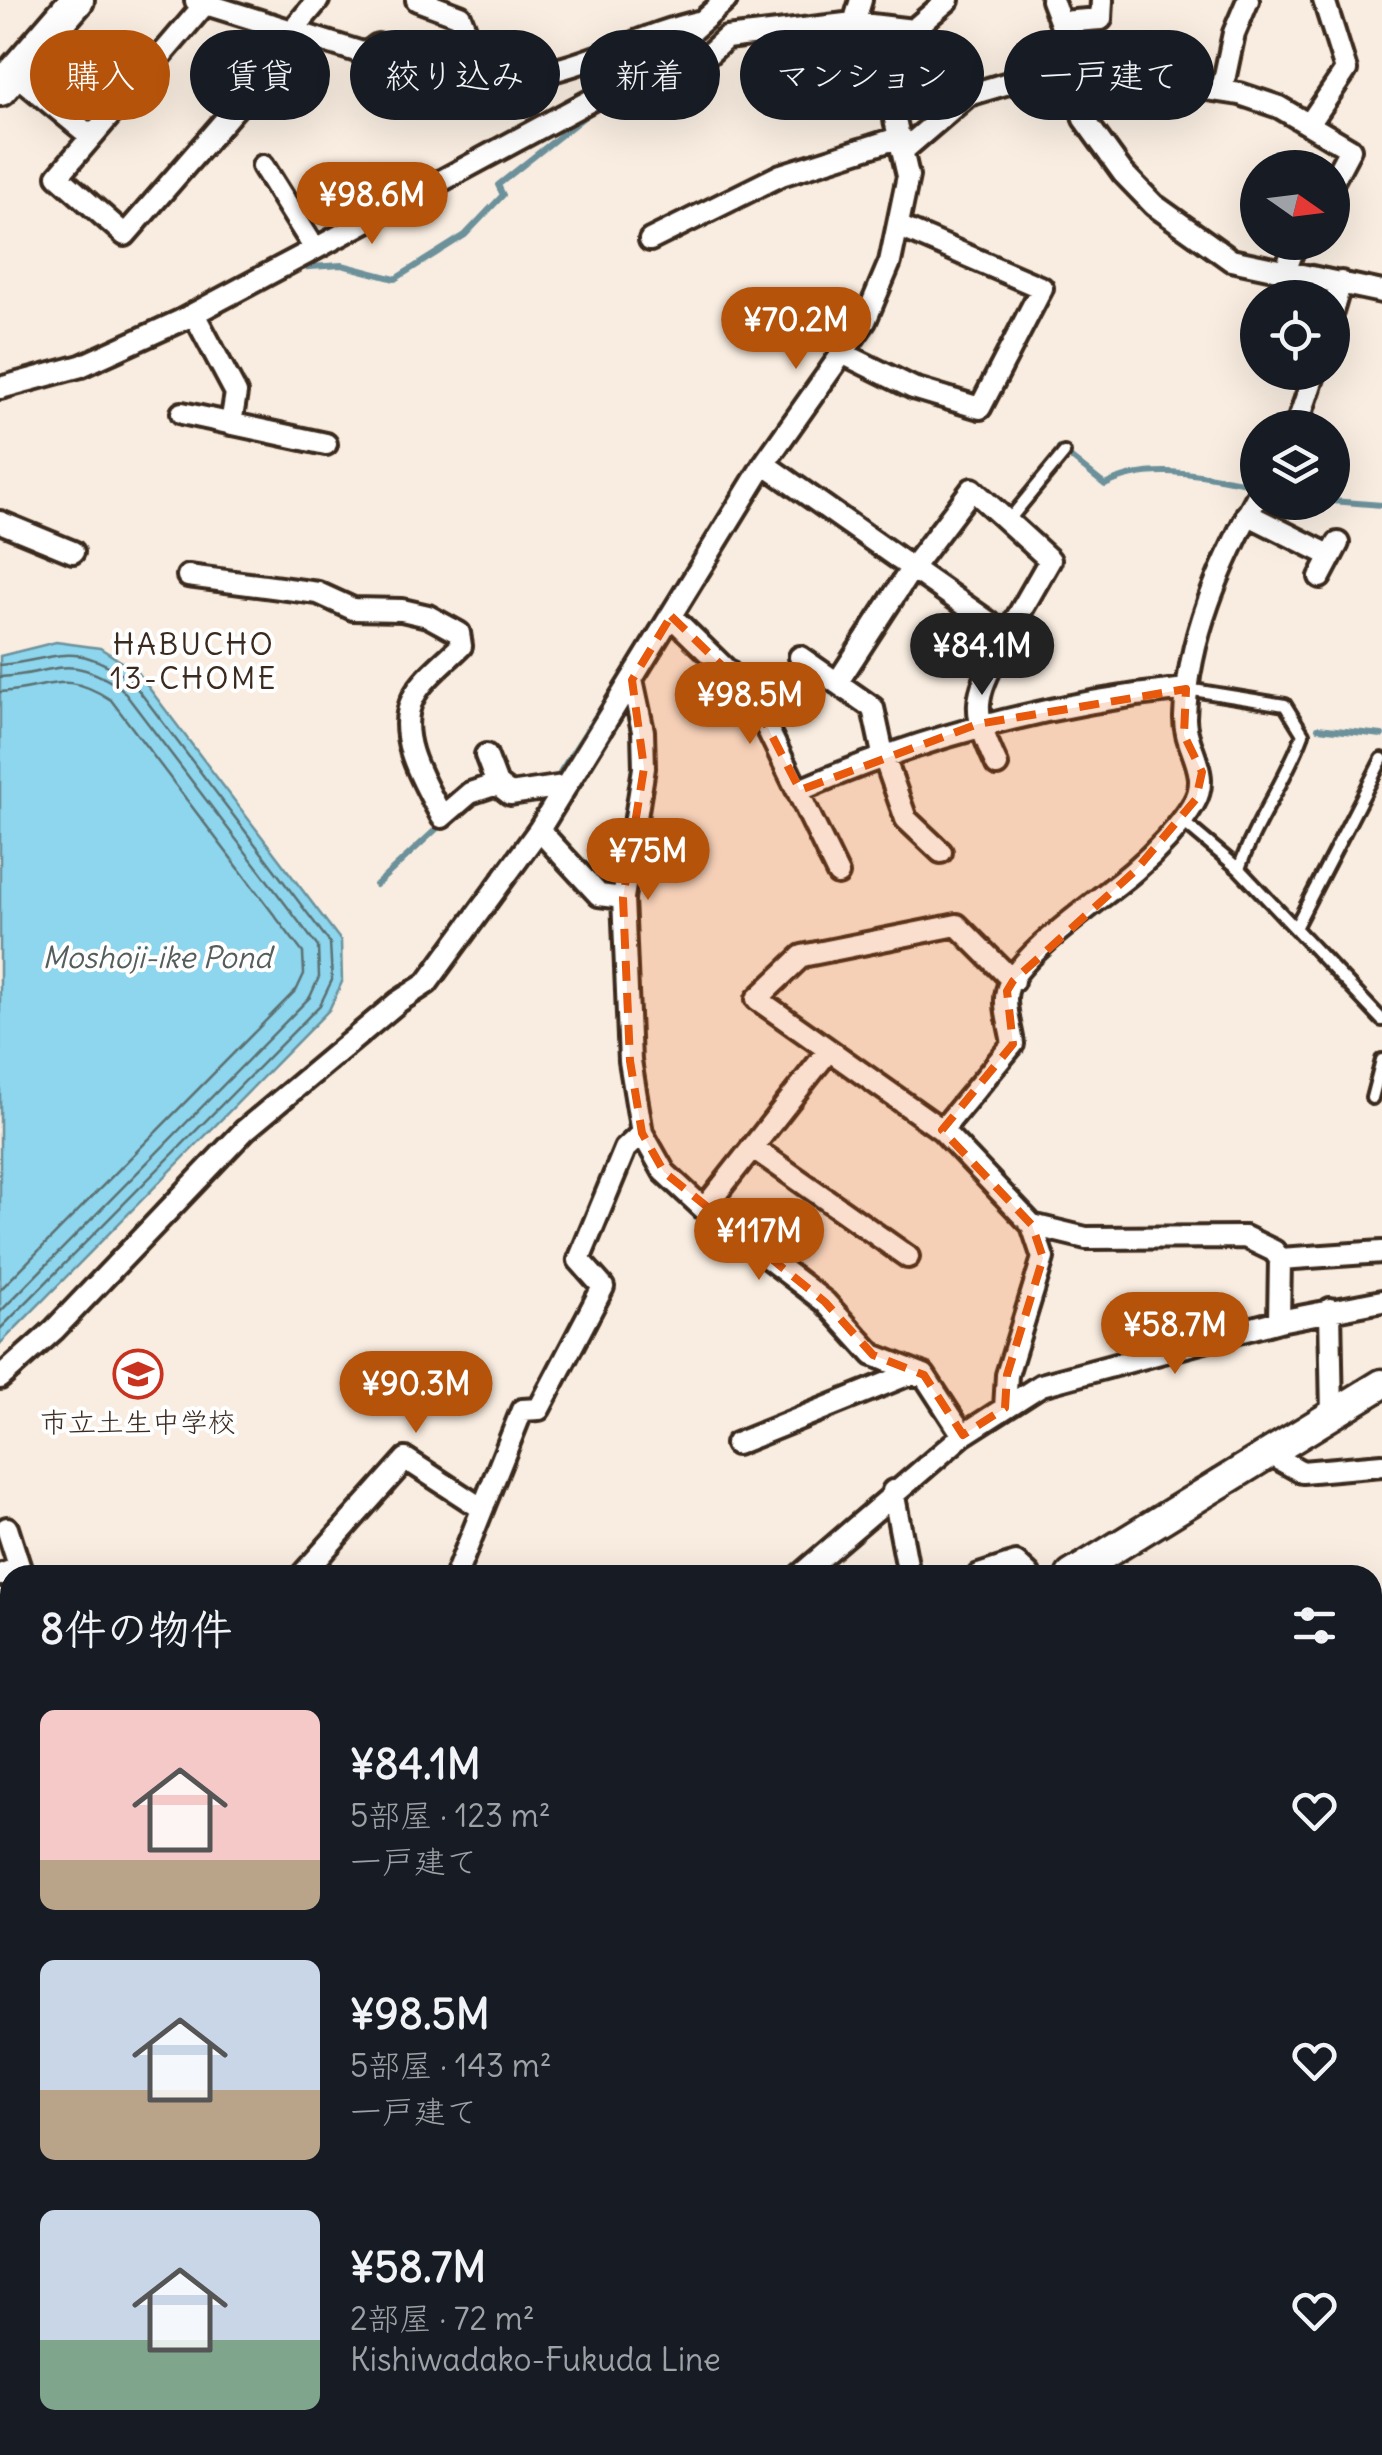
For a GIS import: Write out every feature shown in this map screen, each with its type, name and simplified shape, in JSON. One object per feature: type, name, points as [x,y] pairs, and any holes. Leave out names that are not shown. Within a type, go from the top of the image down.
[{"type":"main road","points":[[7,80],[78,0]]},
{"type":"street","points":[[271,24],[260,80],[125,235],[58,176],[199,2],[294,30],[318,0]]},
{"type":"street","points":[[417,0],[458,7]]},
{"type":"street","points":[[560,68],[700,22],[711,0]]},
{"type":"street","points":[[0,388],[82,366],[194,314],[316,249],[610,90],[663,56],[726,0]]},
{"type":"street","points":[[854,23],[861,0]]},
{"type":"street","points":[[720,43],[854,23],[913,30],[948,0]]},
{"type":"street","points":[[1052,0],[1062,30]]},
{"type":"street","points":[[1060,22],[1101,18],[1102,0]]},
{"type":"street","points":[[1222,90],[1234,33],[1248,0]]},
{"type":"street","points":[[1310,123],[1346,70],[1324,0]]},
{"type":"street","points":[[700,22],[706,30]]},
{"type":"street","points":[[7,80],[90,135]]},
{"type":"street","points":[[650,240],[780,175],[903,143],[968,95],[1004,84]]},
{"type":"street","points":[[1214,89],[1279,107],[1349,150]]},
{"type":"street","points":[[0,1378],[54,1330],[245,1130],[426,983],[540,830],[764,464],[865,322],[890,262],[908,176],[897,120]]},
{"type":"street","points":[[1085,120],[1123,174],[1154,205],[1232,260],[1331,280]]},
{"type":"street","points":[[263,166],[316,249]]},
{"type":"street","points":[[840,352],[913,388],[980,408],[1042,288],[898,226]]},
{"type":"street","points":[[1286,272],[1290,260]]},
{"type":"street","points":[[1350,284],[1382,292]]},
{"type":"street","points":[[194,314],[236,393],[231,424]]},
{"type":"street","points":[[182,413],[326,444]]},
{"type":"street","points":[[764,464],[1007,636]]},
{"type":"street","points":[[837,682],[912,568],[972,489],[1050,560],[978,694],[978,724],[996,766]]},
{"type":"street","points":[[942,1130],[1012,1044],[1007,991],[1013,980],[1050,940],[1134,871],[1196,800],[1202,772],[1184,736],[1186,689],[1215,576],[1244,520]]},
{"type":"street","points":[[1280,520],[1334,549],[1320,578]]},
{"type":"street","points":[[0,522],[73,552]]},
{"type":"street","points":[[188,576],[318,593],[353,609],[402,610],[428,616],[459,633],[461,646],[414,696],[407,716],[414,762],[442,816],[470,793],[497,784]]},
{"type":"street","points":[[671,616],[750,692],[838,874]]},
{"type":"street","points":[[800,657],[873,708],[883,754],[906,819],[941,852]]},
{"type":"street","points":[[632,680],[643,732],[644,768],[623,898],[630,1061],[642,1134],[664,1172],[704,1209],[825,1302],[872,1355],[924,1376],[963,1435]]},
{"type":"street","points":[[800,790],[883,754],[978,724],[1186,689]]},
{"type":"street","points":[[486,756],[497,784],[510,794],[564,786]]},
{"type":"street","points":[[540,830],[599,895],[623,898]]},
{"type":"street","points":[[1005,1408],[1007,1375],[1043,1258],[1032,1225],[942,1130],[757,999],[802,956],[957,925],[1013,980]]},
{"type":"street","points":[[704,1209],[828,1050]]},
{"type":"street","points":[[460,1565],[522,1410],[540,1410],[602,1287],[580,1260],[625,1149],[642,1134]]},
{"type":"street","points":[[752,1147],[908,1257]]},
{"type":"street","points":[[1032,1225],[1086,1238],[1245,1238],[1274,1251],[1280,1259],[1279,1321]]},
{"type":"street","points":[[1280,1259],[1382,1252]]},
{"type":"street","points":[[811,1565],[963,1435],[1040,1385],[1279,1321],[1382,1301]]},
{"type":"street","points":[[1330,1309],[1332,1415]]},
{"type":"street","points":[[736,1444],[908,1374],[924,1376]]},
{"type":"street","points":[[1087,1565],[1382,1384]]},
{"type":"street","points":[[1270,1454],[1302,1472],[1382,1466]]},
{"type":"street","points":[[311,1565],[406,1458],[481,1508]]},
{"type":"street","points":[[894,1491],[907,1565]]},
{"type":"street","points":[[7,1528],[13,1565]]},
{"type":"lane","points":[[1008,521],[1064,453]]},
{"type":"lane","points":[[1186,689],[1285,705],[1304,734],[1286,780],[1247,846],[1239,869]]},
{"type":"lane","points":[[1295,928],[1382,759]]},
{"type":"lane","points":[[1181,820],[1239,869],[1382,1020]]},
{"type":"lane","points":[[1372,1098],[1382,1060]]},
{"type":"highlighted area","points":[[671,616],[750,693],[800,790],[978,724],[1186,689],[1184,735],[1202,772],[1196,799],[1135,871],[1013,981],[1007,991],[1013,1044],[942,1130],[1032,1225],[1043,1258],[1007,1375],[1005,1408],[963,1435],[924,1375],[873,1355],[825,1302],[664,1172],[642,1133],[630,1061],[623,898],[644,768],[632,680]]},
{"type":"water","name":"Moshoji-ike Pond","points":[[56,642],[100,648],[136,671],[341,941],[342,982],[329,1010],[0,1344],[0,656]]},
{"type":"waterway","points":[[294,268],[342,265],[395,279],[465,235],[503,195],[498,185],[580,120]]},
{"type":"waterway","points":[[116,362],[145,348]]},
{"type":"waterway","points":[[102,368],[119,359]]},
{"type":"waterway","points":[[55,383],[104,367]]},
{"type":"waterway","points":[[1059,448],[1105,485],[1159,472],[1240,482]]},
{"type":"waterway","points":[[1350,502],[1382,505]]},
{"type":"waterway","points":[[560,772],[635,655]]},
{"type":"waterway","points":[[1318,728],[1382,735]]},
{"type":"waterway","points":[[376,885],[445,821]]},
{"type":"place","name":"市立土生中学校","points":[[138,1374]]},
{"type":"district","name":"HABUCHO 13-CHOME","points":[[194,661]]}]
